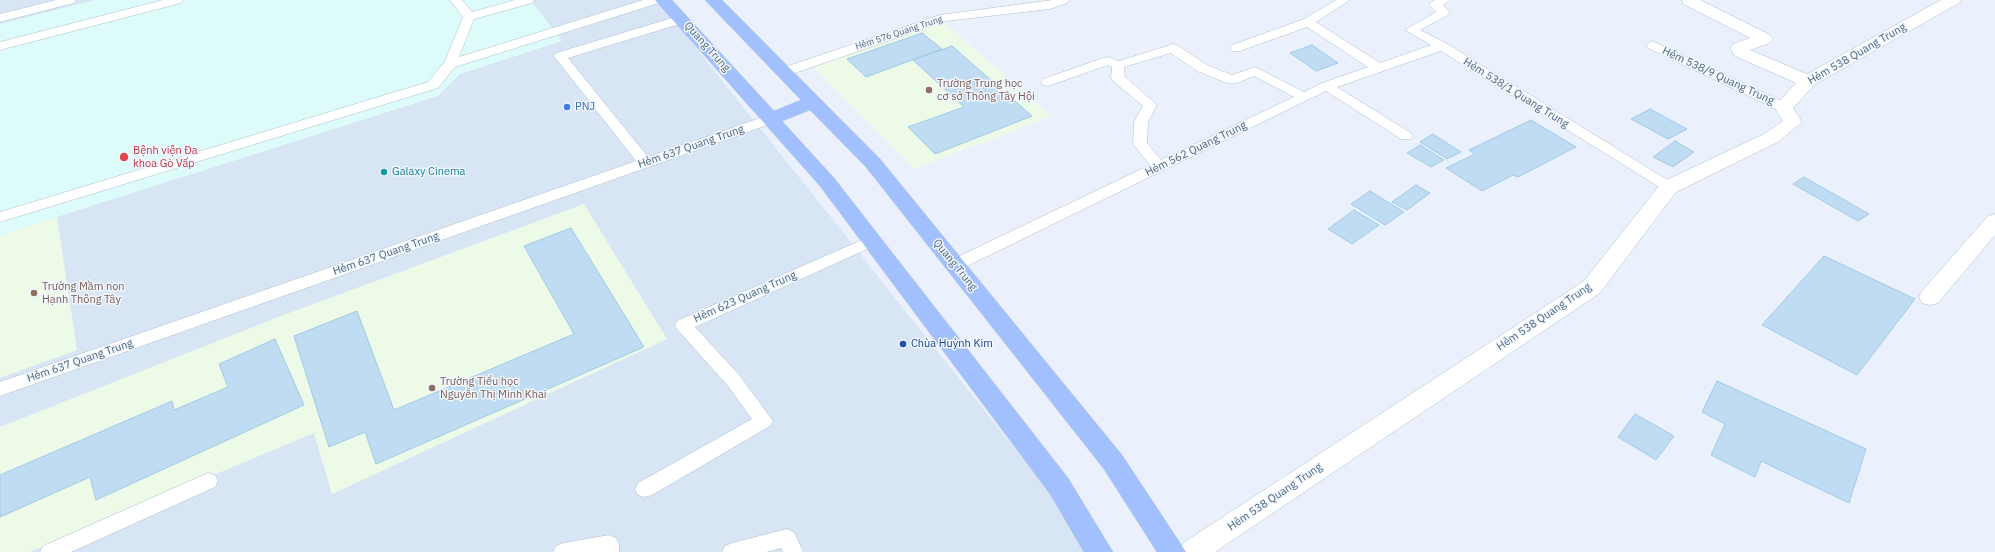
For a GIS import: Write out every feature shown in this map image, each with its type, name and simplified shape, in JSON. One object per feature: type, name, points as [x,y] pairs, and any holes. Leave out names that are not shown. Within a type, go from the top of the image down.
[{"type":"main road","name":"Quang Trung","points":[[663,0],[682,19],[827,182],[1058,486],[1099,552]]},
{"type":"main road","name":"Quang Trung","points":[[713,0],[873,163],[1113,462],[1172,552]]},
{"type":"main road","points":[[771,119],[813,102]]},
{"type":"street","name":"Hẻm 538 Quang Trung","points":[[1193,552],[1592,287],[1669,188],[1771,138],[1793,122],[1783,107],[1808,81],[1954,0]]},
{"type":"street","points":[[1689,1],[1764,39],[1739,48],[1741,52],[1808,81]]},
{"type":"street","points":[[1930,297],[1995,221]]},
{"type":"lane","points":[[0,18],[70,0]]},
{"type":"lane","points":[[0,46],[177,0]]},
{"type":"lane","points":[[456,0],[469,17]]},
{"type":"lane","points":[[469,17],[528,0]]},
{"type":"lane","points":[[450,64],[655,0]]},
{"type":"lane","name":"Hẻm 576 Quang Trung","points":[[784,72],[944,18],[1050,5],[1063,0]]},
{"type":"lane","points":[[1236,48],[1308,22],[1344,0]]},
{"type":"lane","name":"Hẻm 538/1 Quang Trung","points":[[1442,0],[1435,5],[1444,12],[1411,30],[1442,46],[1669,188]]},
{"type":"lane","points":[[0,217],[432,85],[450,64],[469,17]]},
{"type":"lane","points":[[645,163],[560,56],[682,19]]},
{"type":"lane","points":[[1308,22],[1378,68]]},
{"type":"lane","name":"Hẻm 538/9 Quang Trung","points":[[1652,45],[1783,107]]},
{"type":"lane","name":"Hẻm 562 Quang Trung","points":[[955,265],[1326,86],[1442,46]]},
{"type":"lane","points":[[1048,82],[1108,61],[1118,65],[1172,48],[1202,68],[1232,80],[1255,72],[1304,97]]},
{"type":"lane","points":[[1118,65],[1118,78],[1150,105],[1140,122],[1140,144],[1159,167]]},
{"type":"lane","points":[[1326,86],[1406,136]]},
{"type":"lane","name":"Hẻm 637 Quang Trung","points":[[0,389],[771,119]]},
{"type":"lane","name":"Hẻm 623 Quang Trung","points":[[645,489],[764,421],[734,381],[683,325],[871,241]]},
{"type":"lane","points":[[50,552],[208,481]]},
{"type":"lane","points":[[732,552],[787,538],[793,552]]},
{"type":"lane","points":[[563,552],[609,544],[609,552]]},
{"type":"shaded area","points":[[0,0],[658,0],[1097,552],[0,552]]},
{"type":"shaded area","name":"Bệnh viện Đa khoa Gò Vấp","points":[[95,0],[531,0],[562,41],[460,74],[438,96],[0,235],[0,24]]},
{"type":"shaded area","name":"Trường Trung học cơ sở Thông Tây Hội","points":[[942,21],[1052,116],[915,169],[811,65]]},
{"type":"shaded area","points":[[584,204],[667,339],[332,494],[314,433],[30,552],[0,552],[0,427],[281,316]]},
{"type":"shaded area","name":"Trường Mầm non Hạnh Thông Tây","points":[[57,217],[77,350],[0,378],[0,235]]},
{"type":"building","points":[[922,33],[942,49],[866,77],[847,59]]},
{"type":"building","points":[[1312,45],[1338,63],[1316,71],[1290,53]]},
{"type":"building","points":[[952,46],[1032,116],[935,154],[908,127],[964,107],[913,60]]},
{"type":"building","points":[[1650,109],[1687,129],[1668,139],[1631,119]]},
{"type":"building","points":[[1531,120],[1576,147],[1518,177],[1513,175],[1482,191],[1446,168],[1475,154],[1469,150]]},
{"type":"building","points":[[1433,134],[1461,152],[1447,159],[1420,142]]},
{"type":"building","points":[[1675,141],[1694,152],[1673,167],[1653,157]]},
{"type":"building","points":[[1420,145],[1444,160],[1431,167],[1407,153]]},
{"type":"building","points":[[1804,177],[1869,214],[1858,221],[1793,184]]},
{"type":"building","points":[[1416,185],[1430,193],[1407,210],[1392,202]]},
{"type":"building","points":[[1370,191],[1404,212],[1385,225],[1351,204]]},
{"type":"building","points":[[1354,210],[1379,225],[1352,244],[1328,229]]},
{"type":"building","points":[[571,228],[644,347],[376,464],[365,432],[329,447],[294,336],[357,311],[394,410],[574,334],[524,246]]},
{"type":"building","points":[[1824,256],[1915,299],[1857,375],[1762,325]]},
{"type":"building","points":[[275,339],[304,405],[96,500],[90,477],[0,517],[0,475],[172,401],[174,410],[228,387],[219,364]]},
{"type":"building","points":[[1717,381],[1866,449],[1849,503],[1761,461],[1755,477],[1711,455],[1725,424],[1702,412]]},
{"type":"building","points":[[1635,414],[1674,436],[1656,460],[1618,437]]},
{"type":"place","name":"Trường Trung học cơ sở Thông Tây Hội","points":[[929,90]]},
{"type":"place","name":"PNJ","points":[[567,107]]},
{"type":"place","name":"Bệnh viện Đa khoa Gò Vấp","points":[[124,157]]},
{"type":"place","name":"Galaxy Cinema","points":[[384,172]]},
{"type":"place","name":"Trường Mầm non Hạnh Thông Tây","points":[[34,293]]},
{"type":"place","name":"Chùa Huỳnh Kim","points":[[903,344]]},
{"type":"place","name":"Trường Tiểu học Nguyễn Thị Minh Khai","points":[[432,388]]}]
